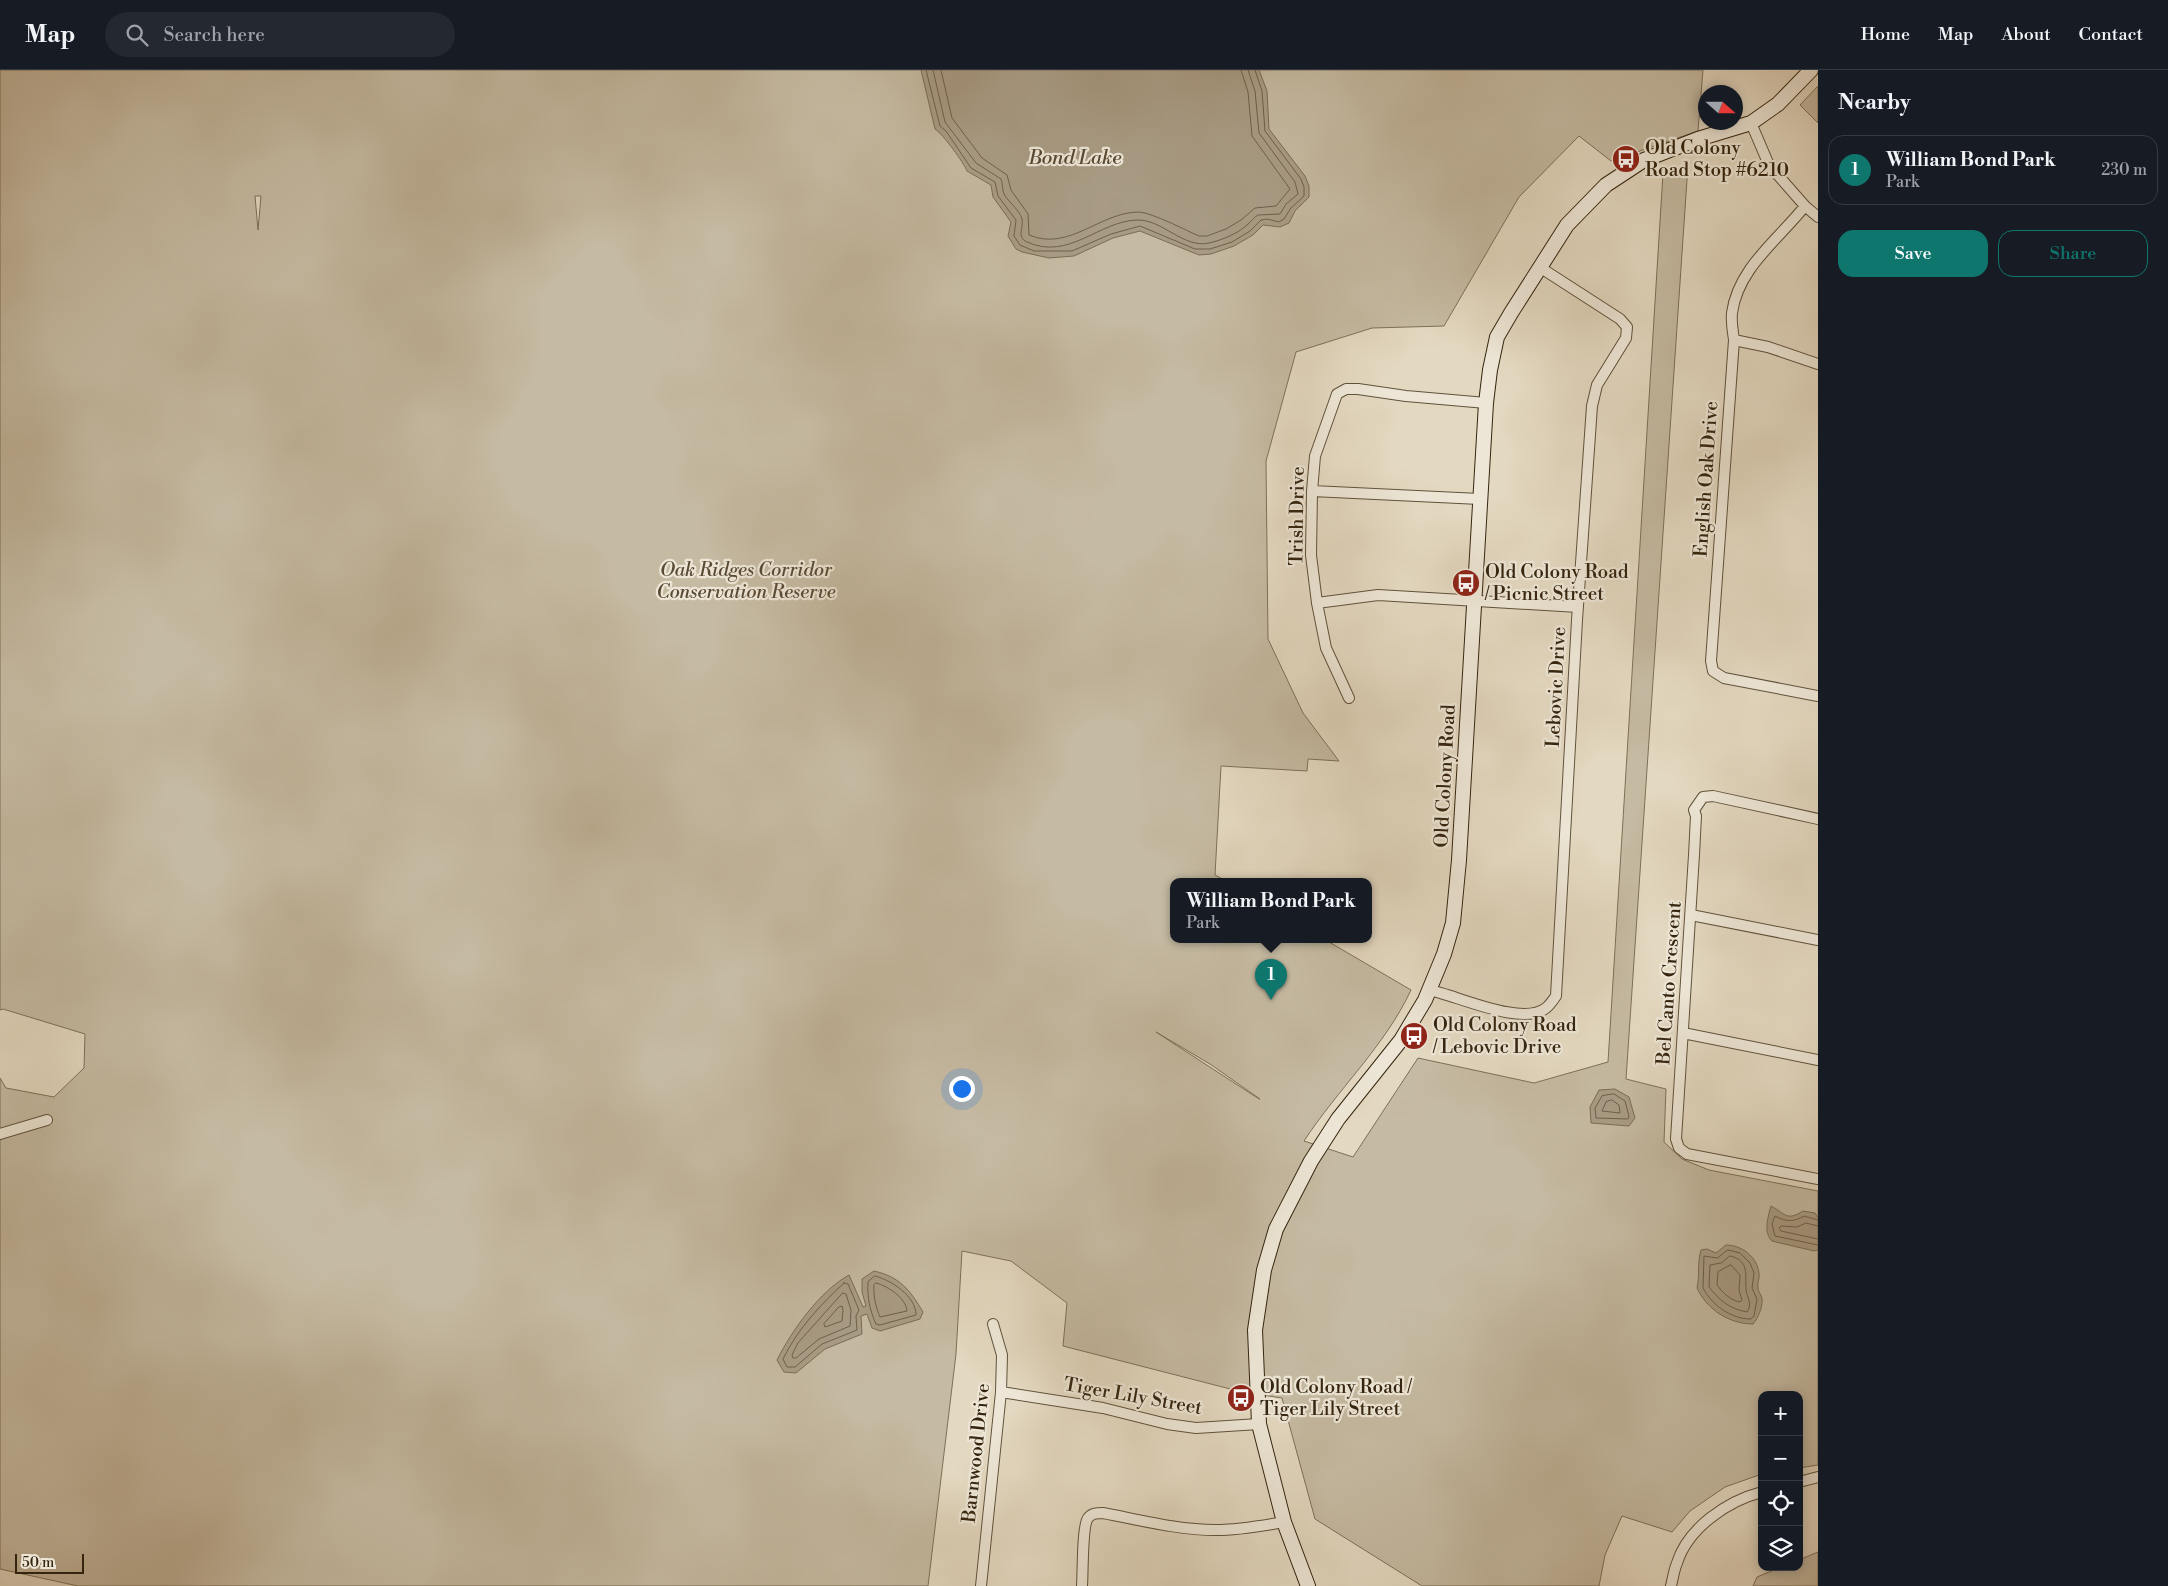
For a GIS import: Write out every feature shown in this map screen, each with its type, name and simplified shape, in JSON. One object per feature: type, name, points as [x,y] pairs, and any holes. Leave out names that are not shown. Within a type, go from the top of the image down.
[{"type":"street","name":"Old Colony Road","points":[[1308,1586],[1284,1522],[1259,1424],[1256,1330],[1264,1270],[1276,1229],[1311,1161],[1338,1119],[1401,1040],[1429,990],[1444,954],[1453,923],[1459,860],[1486,402],[1490,370],[1498,337],[1511,313],[1568,225],[1606,185],[1644,160],[1698,139],[1751,123],[1778,104],[1811,70]]},
{"type":"street","points":[[1751,123],[1769,165],[1805,206],[1818,216]]},
{"type":"street","name":"English Oak Drive","points":[[1805,206],[1749,269],[1738,290],[1732,314],[1734,340],[1711,661],[1713,671],[1724,678],[1818,696]]},
{"type":"street","name":"Lebovic Drive","points":[[1429,990],[1492,1010],[1530,1014],[1546,1009],[1556,996],[1578,607],[1592,406],[1597,385],[1626,338],[1628,327],[1620,319],[1541,268]]},
{"type":"street","points":[[1734,340],[1768,347],[1818,364]]},
{"type":"street","name":"Trish Drive","points":[[1349,698],[1326,648],[1316,604],[1310,555],[1315,456],[1337,394],[1346,389],[1486,402]]},
{"type":"street","points":[[1312,491],[1480,499]]},
{"type":"street","points":[[1316,604],[1378,595],[1578,607]]},
{"type":"street","name":"Bel Canto Crescent","points":[[1818,819],[1719,797],[1703,797],[1694,810],[1696,816],[1691,915],[1676,1139],[1679,1148],[1687,1154],[1818,1179]]},
{"type":"street","points":[[1691,915],[1818,940]]},
{"type":"street","points":[[1683,1033],[1818,1060]]},
{"type":"street","points":[[0,1134],[47,1120]]},
{"type":"street","name":"Barnwood Drive","points":[[981,1586],[1002,1355],[993,1324]]},
{"type":"street","name":"Tiger Lily Street","points":[[1000,1392],[1104,1408],[1167,1424],[1196,1428],[1259,1424]]},
{"type":"street","points":[[1803,1481],[1818,1478]]},
{"type":"street","points":[[1671,1586],[1677,1561],[1691,1537],[1717,1512],[1748,1496],[1758,1493]]},
{"type":"street","points":[[1082,1586],[1085,1529],[1087,1519],[1093,1514],[1103,1513],[1175,1527],[1217,1530],[1251,1528],[1284,1522]]},
{"type":"green space","name":"Oak Ridges Corridor Conservation Reserve","points":[[0,70],[1703,70],[1702,85],[1698,85],[1698,131],[1611,161],[1579,136],[1519,197],[1444,326],[1372,328],[1296,352],[1266,461],[1268,639],[1303,713],[1339,761],[1308,759],[1307,771],[1221,766],[1215,875],[1220,878],[1170,878],[1170,943],[1331,943],[1411,990],[1375,1049],[1304,1141],[1353,1157],[1418,1058],[1534,1083],[1608,1062],[1663,173],[1688,165],[1626,1079],[1666,1089],[1664,1142],[1682,1159],[1709,1170],[1818,1191],[1818,1465],[1803,1467],[1803,1391],[1758,1391],[1758,1475],[1725,1487],[1690,1511],[1672,1532],[1622,1516],[1605,1555],[1599,1586],[1422,1586],[1315,1519],[1282,1398],[1242,1392],[1063,1346],[1067,1303],[1011,1261],[962,1251],[956,1354],[928,1586],[78,1586],[0,1569],[0,1078],[6,1088],[54,1097],[84,1068],[85,1034],[3,1009],[0,1010]],"holes":[[[255,196],[261,196],[258,230]],[[1156,1032],[1210,1064],[1259,1099]]]},
{"type":"green space","points":[[1818,86],[1818,123],[1800,105]]},
{"type":"green space","points":[[1818,1552],[1818,1586],[1753,1586],[1757,1577],[1771,1571],[1803,1571],[1803,1558]]},
{"type":"water","name":"Bond Lake","points":[[921,70],[1259,70],[1267,91],[1269,129],[1305,176],[1309,186],[1309,197],[1295,211],[1289,223],[1280,227],[1263,225],[1253,235],[1234,246],[1211,254],[1199,255],[1140,231],[1113,238],[1074,256],[1049,258],[1022,252],[1016,249],[1008,236],[1011,222],[993,197],[991,185],[967,171],[953,149],[935,129]]},
{"type":"water","points":[[1615,1089],[1629,1097],[1635,1118],[1629,1126],[1591,1123],[1590,1107],[1599,1090]]},
{"type":"water","points":[[1771,1206],[1789,1216],[1803,1211],[1815,1213],[1818,1218],[1818,1250],[1814,1251],[1772,1241],[1767,1229]]},
{"type":"water","points":[[1726,1245],[1743,1249],[1752,1257],[1758,1267],[1758,1289],[1762,1302],[1760,1312],[1753,1324],[1736,1321],[1720,1314],[1707,1303],[1697,1288],[1701,1250],[1707,1249],[1716,1253]]},
{"type":"water","points":[[874,1271],[898,1281],[909,1291],[923,1312],[920,1319],[880,1331],[872,1328],[867,1314],[861,1316],[862,1334],[825,1349],[796,1373],[784,1372],[777,1360],[790,1336],[817,1301],[838,1282],[849,1275],[863,1307],[866,1306],[862,1292],[862,1279]]},
{"type":"place","name":"Old Colony Road Stop #6210","points":[[1626,159]]},
{"type":"place","name":"Old Colony Road / Picnic Street","points":[[1466,583]]},
{"type":"place","name":"William Bond Park","points":[[1271,1000]]},
{"type":"place","name":"Old Colony Road / Lebovic Drive","points":[[1414,1036]]},
{"type":"place","name":"Old Colony Road / Tiger Lily Street","points":[[1241,1398]]}]
